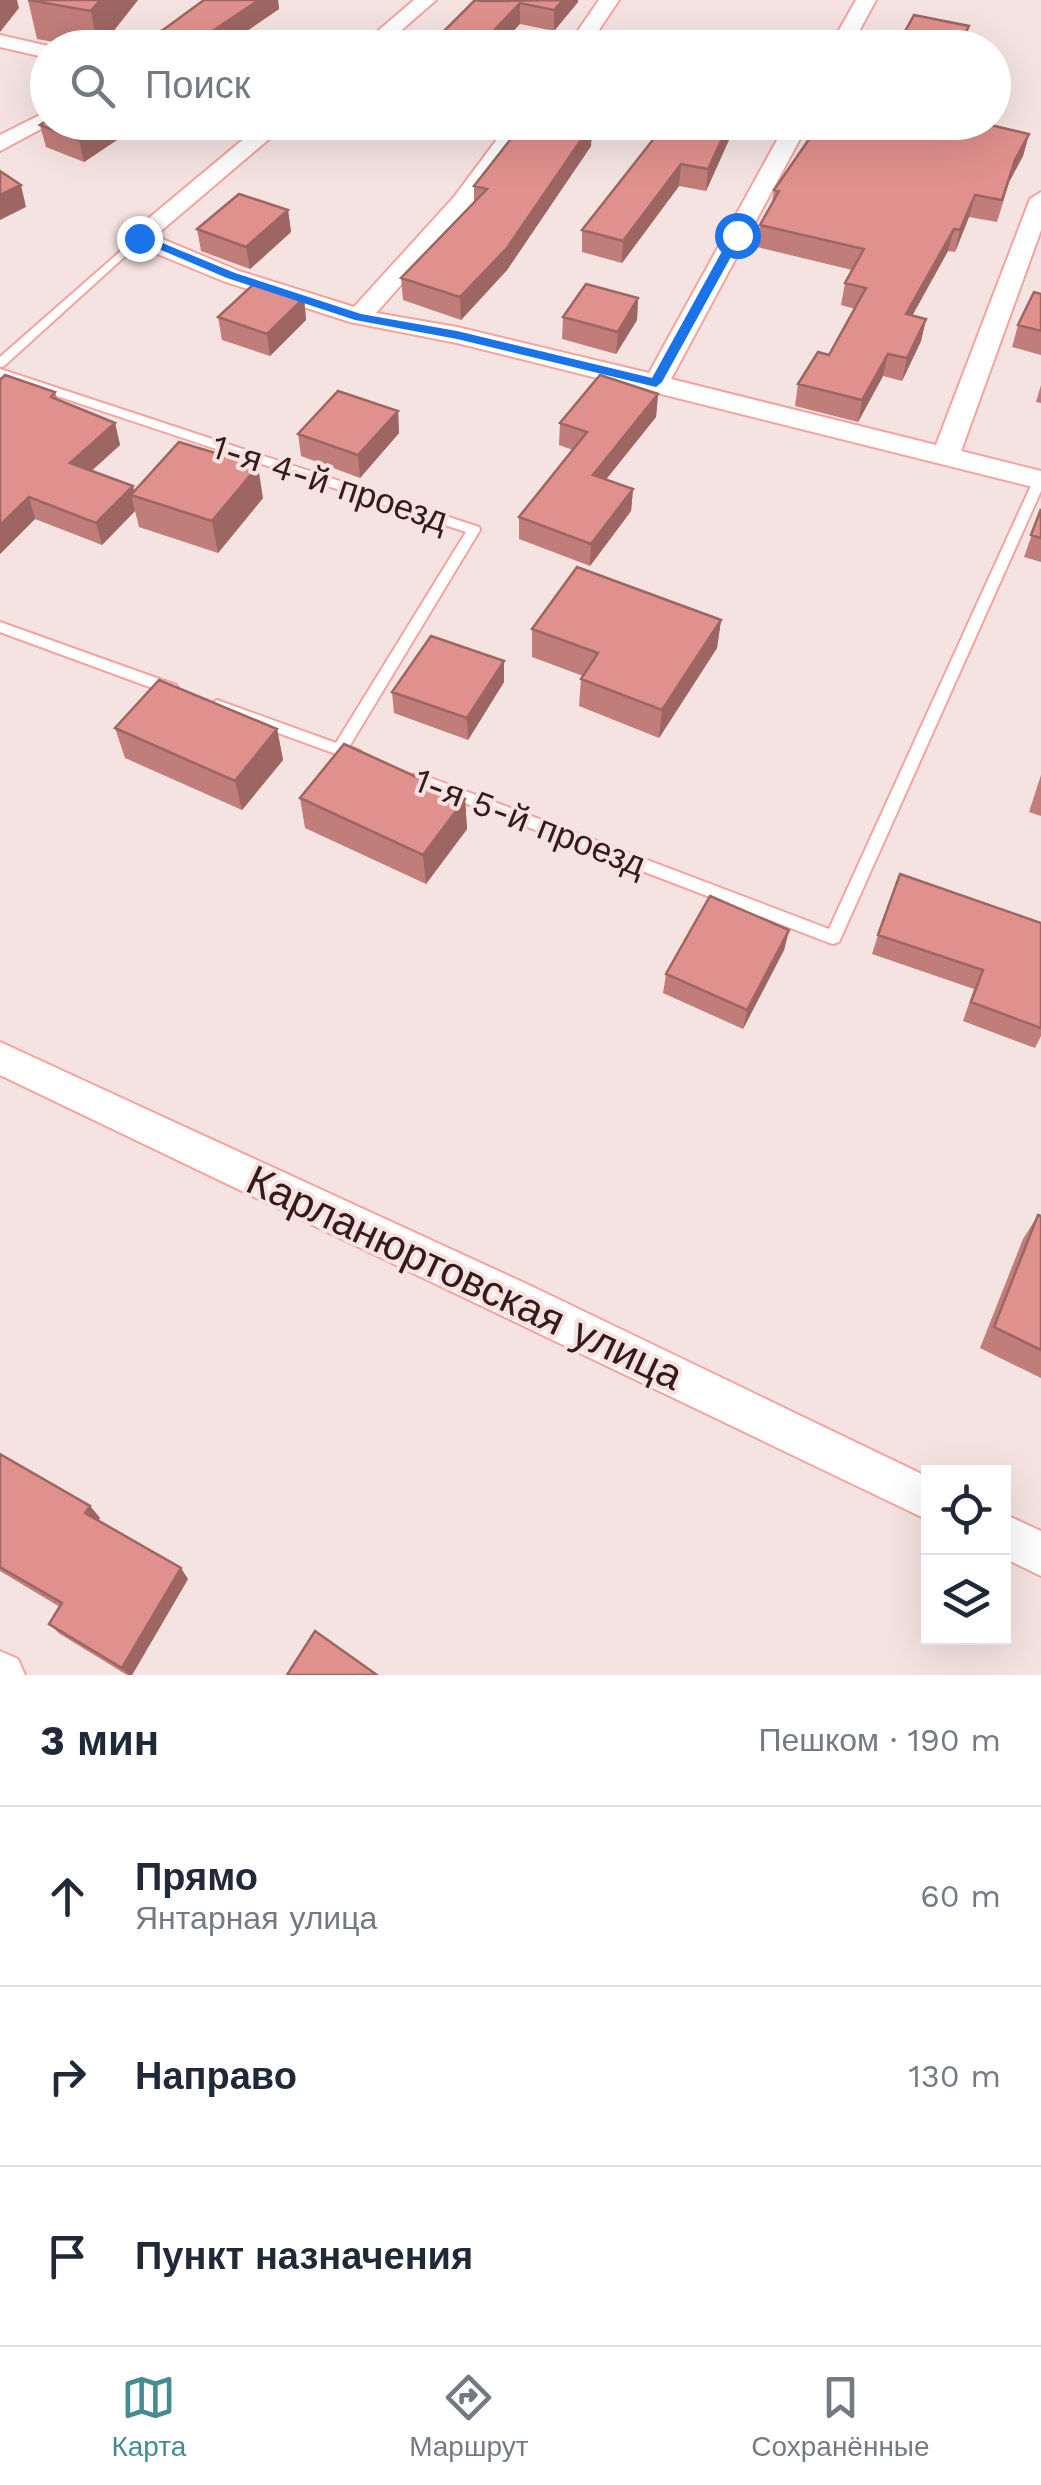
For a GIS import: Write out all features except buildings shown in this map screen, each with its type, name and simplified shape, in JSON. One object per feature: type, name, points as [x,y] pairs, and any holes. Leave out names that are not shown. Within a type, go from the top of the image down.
[{"type":"street","points":[[390,30],[426,0]]},
{"type":"street","points":[[588,30],[608,0]]},
{"type":"street","points":[[849,30],[866,0]]},
{"type":"street","points":[[0,41],[30,48]]},
{"type":"street","points":[[0,117],[30,118]]},
{"type":"street","points":[[0,144],[30,126]]},
{"type":"street","points":[[256,140],[139,238],[231,276],[359,317],[457,335],[656,382],[1040,480]]},
{"type":"street","points":[[359,317],[462,202],[508,140]]},
{"type":"street","points":[[656,382],[788,140]]},
{"type":"street","points":[[944,457],[1041,199]]},
{"type":"street","name":"Карланюртовская улица","points":[[0,1058],[500,1292],[921,1497]]},
{"type":"street","points":[[1011,1539],[1041,1554]]},
{"type":"lane","points":[[0,364],[139,238]]},
{"type":"lane","name":"1-я 4-й проезд","points":[[0,373],[474,530],[340,749]]},
{"type":"lane","name":"1-я 5-й проезд","points":[[395,770],[833,937],[1040,480]]},
{"type":"lane","points":[[0,627],[179,692]]},
{"type":"lane","name":"1-я 5-й проезд","points":[[197,698],[376,763]]},
{"type":"route","points":[[139,238],[231,276],[359,317],[457,335],[656,382],[737,235]]}]
